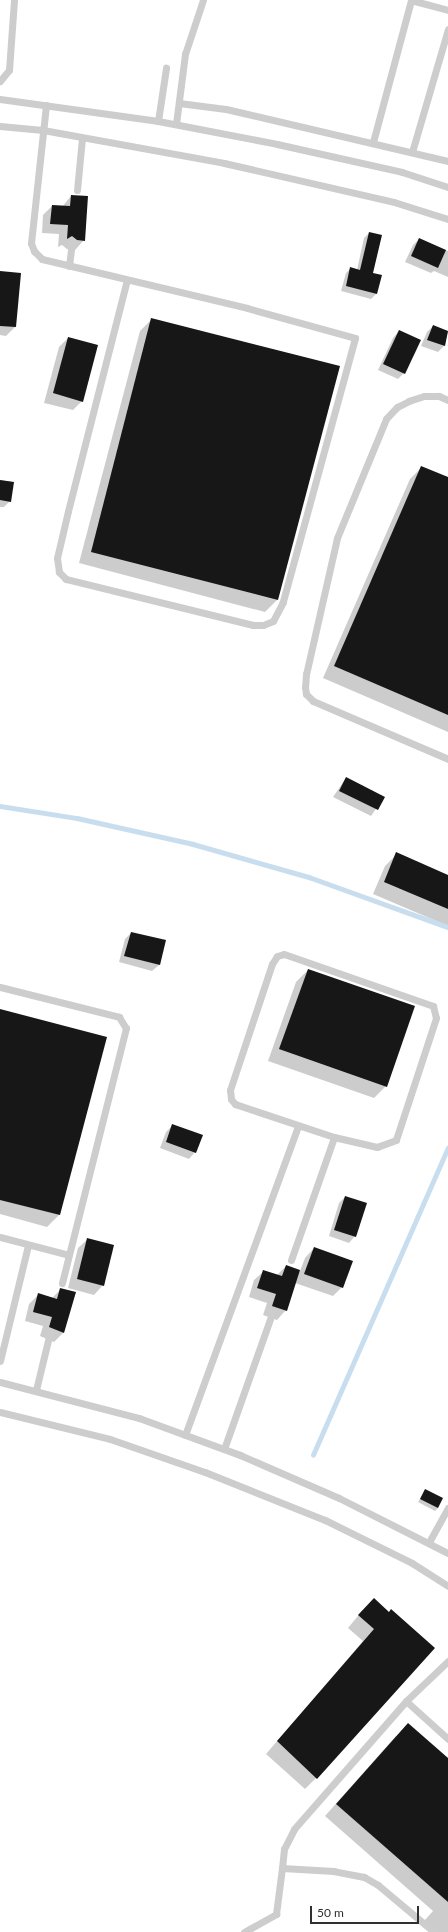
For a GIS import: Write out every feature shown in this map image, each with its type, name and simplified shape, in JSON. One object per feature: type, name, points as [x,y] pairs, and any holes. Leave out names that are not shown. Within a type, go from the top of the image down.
[{"type":"lane","points":[[0,81],[9,70],[14,0]]},
{"type":"lane","points":[[176,124],[185,54],[203,0]]},
{"type":"lane","points":[[374,142],[411,0],[448,10]]},
{"type":"lane","points":[[412,152],[448,29]]},
{"type":"lane","points":[[158,121],[166,68]]},
{"type":"lane","points":[[0,99],[176,124],[402,172],[448,187]]},
{"type":"lane","points":[[178,103],[226,108],[374,142],[448,161]]},
{"type":"lane","points":[[46,105],[31,243],[34,252],[42,259],[247,308],[355,338],[283,602],[273,621],[253,625],[66,579],[59,572],[57,558],[127,280]]},
{"type":"lane","points":[[0,126],[43,130],[224,163],[394,202],[448,219]]},
{"type":"lane","points":[[77,190],[82,138]]},
{"type":"lane","points":[[69,266],[72,241]]},
{"type":"lane","points":[[448,400],[439,396],[424,396],[397,407],[386,419],[337,538],[306,674],[305,687],[306,694],[313,701],[448,759]]},
{"type":"lane","points":[[284,954],[432,1006],[436,1013],[396,1140],[377,1147],[334,1137],[298,1126],[235,1104],[231,1099],[230,1090],[272,964],[278,956],[284,954]]},
{"type":"lane","points":[[0,987],[119,1017],[126,1028],[62,1284]]},
{"type":"lane","points":[[185,1435],[298,1126]]},
{"type":"lane","points":[[291,1260],[334,1137]]},
{"type":"lane","points":[[0,1237],[69,1256]]},
{"type":"lane","points":[[0,1361],[28,1245]]},
{"type":"lane","points":[[224,1449],[273,1311]]},
{"type":"lane","points":[[36,1390],[50,1332]]},
{"type":"lane","points":[[0,1382],[36,1390],[139,1418],[224,1449],[339,1498],[430,1542],[448,1553]]},
{"type":"lane","points":[[0,1412],[110,1439],[205,1472],[325,1520],[412,1563],[448,1586]]},
{"type":"lane","points":[[430,1542],[448,1508]]},
{"type":"lane","points":[[244,1932],[247,1928],[276,1914],[284,1849],[294,1829],[406,1701],[448,1660]]},
{"type":"lane","points":[[406,1701],[448,1739]]},
{"type":"lane","points":[[282,1868],[334,1871],[364,1877],[378,1885],[434,1932]]},
{"type":"building","points":[[71,195],[88,196],[85,241],[77,240],[72,236],[67,239],[68,225],[50,224],[52,205],[70,206]]},
{"type":"building","points":[[369,232],[382,235],[373,273],[382,275],[377,294],[346,286],[350,267],[360,270]]},
{"type":"building","points":[[419,238],[446,250],[438,268],[411,256]]},
{"type":"building","points":[[0,271],[21,273],[16,327],[0,326]]},
{"type":"building","points":[[151,318],[340,366],[278,600],[91,552]]},
{"type":"building","points":[[433,325],[448,331],[445,346],[427,340]]},
{"type":"building","points":[[399,330],[421,340],[405,374],[383,364]]},
{"type":"building","points":[[68,337],[98,345],[83,402],[53,393]]},
{"type":"building","points":[[421,466],[448,477],[448,715],[334,666]]},
{"type":"building","points":[[0,480],[14,482],[11,502],[0,500]]},
{"type":"building","points":[[346,777],[385,797],[378,810],[339,791]]},
{"type":"building","points":[[396,852],[448,875],[448,909],[384,882]]},
{"type":"building","points":[[131,932],[166,940],[160,965],[124,956]]},
{"type":"building","points":[[308,969],[415,1006],[387,1087],[279,1049]]},
{"type":"building","points":[[0,1009],[107,1037],[60,1215],[0,1200]]},
{"type":"building","points":[[172,1124],[203,1135],[196,1153],[166,1142]]},
{"type":"building","points":[[345,1196],[367,1203],[356,1237],[334,1230]]},
{"type":"building","points":[[87,1238],[114,1245],[104,1286],[77,1279]]},
{"type":"building","points":[[314,1247],[353,1261],[343,1288],[304,1274]]},
{"type":"building","points":[[286,1265],[300,1270],[287,1311],[272,1306],[276,1294],[257,1288],[263,1270],[282,1276]]},
{"type":"building","points":[[60,1288],[76,1292],[64,1333],[49,1327],[52,1317],[33,1312],[38,1293],[57,1299]]},
{"type":"building","points":[[425,1489],[443,1498],[438,1508],[420,1499]]},
{"type":"building","points":[[374,1598],[389,1612],[391,1609],[435,1648],[317,1779],[277,1741],[374,1629],[358,1615]]},
{"type":"building","points":[[408,1723],[448,1758],[448,1902],[336,1804]]},
{"type":"waterway","points":[[0,806],[77,818],[193,844],[309,877],[448,927]]},
{"type":"waterway","points":[[313,1455],[448,1148]]}]
